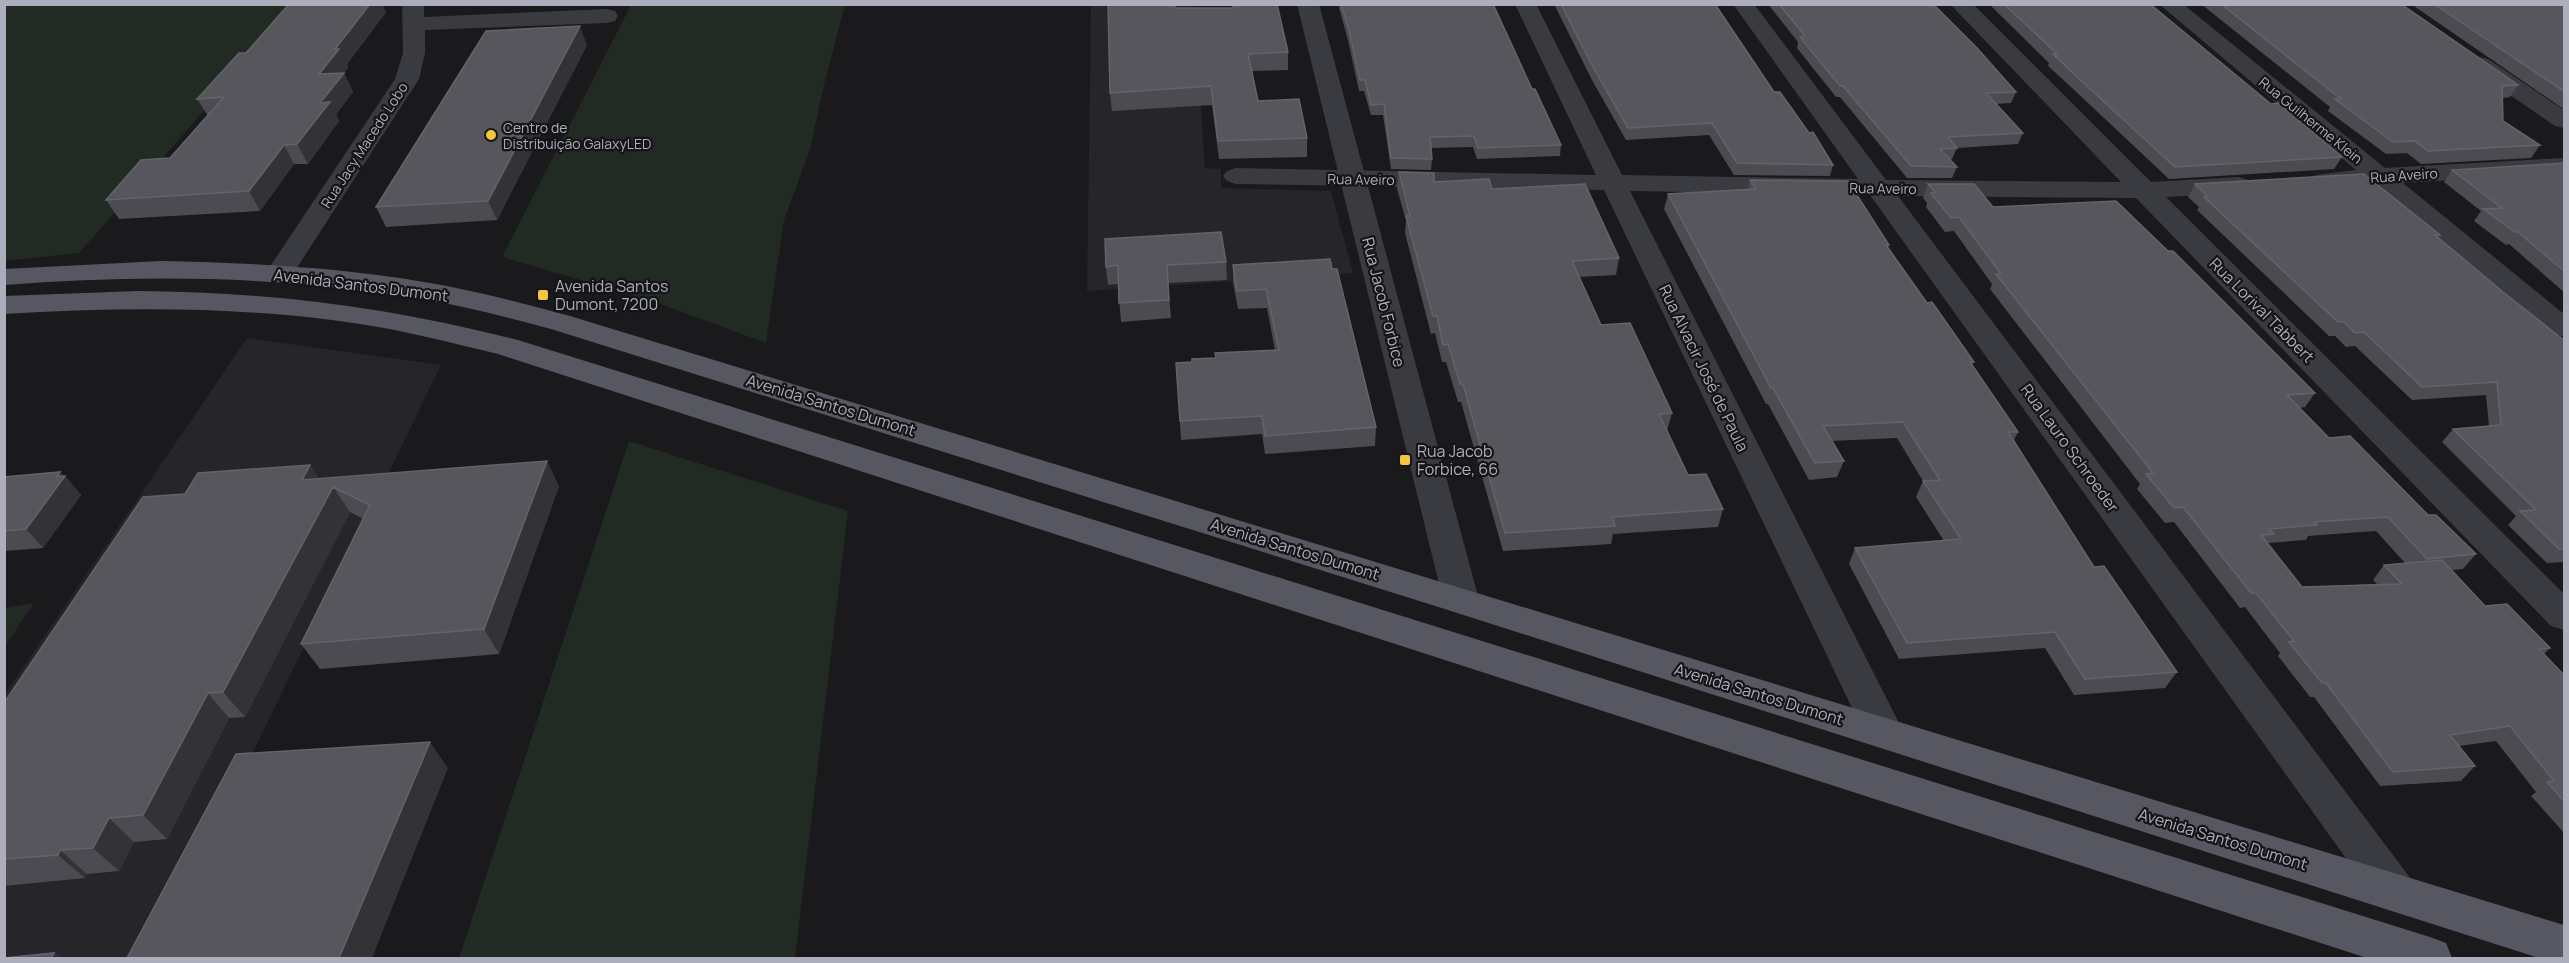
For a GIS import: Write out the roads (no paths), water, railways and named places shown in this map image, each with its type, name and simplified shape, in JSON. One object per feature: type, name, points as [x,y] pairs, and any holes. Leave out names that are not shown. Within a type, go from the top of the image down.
[{"type":"main road","name":"Avenida Santos Dumont","points":[[4,277],[152,271],[279,274],[423,291],[560,322],[1461,600],[2565,946]]},
{"type":"main road","name":"Avenida Santos Dumont","points":[[4,305],[139,300],[285,306],[428,327],[507,347],[2430,958]]},
{"type":"main road","points":[[1074,527],[1066,519],[1068,507],[1078,498],[1109,491]]},
{"type":"main road","points":[[1702,727],[1720,724],[1730,715],[1731,701],[1724,688],[1709,678]]},
{"type":"street","name":"Rua Jacob Forbice","points":[[1308,4],[1461,600]]},
{"type":"street","name":"Rua Alvacir José de Paula","points":[[1525,4],[1884,733]]},
{"type":"street","name":"Rua Lauro Schroeder","points":[[1743,4],[2396,893]]},
{"type":"street","name":"Rua Lorival Tabbert","points":[[1960,4],[2564,615]]},
{"type":"street","name":"Rua Guilherme Klein","points":[[2169,4],[2565,328]]},
{"type":"street","points":[[413,14],[607,16]]},
{"type":"street","name":"Rua Jacy Macedo Lobo","points":[[279,274],[401,92],[412,66],[415,42],[413,14]]},
{"type":"street","points":[[2459,50],[2565,121]]},
{"type":"street","name":"Rua Aveiro","points":[[2297,182],[2565,165]]},
{"type":"street","name":"Rua Aveiro","points":[[1236,176],[1878,188],[2143,190],[2262,183]]},
{"type":"place","name":"Centro de Distribuição GalaxyLED","points":[[491,135]]},
{"type":"place","name":"Avenida Santos Dumont, 7200","points":[[543,295]]},
{"type":"place","name":"Rua Jacob Forbice, 66","points":[[1405,460]]}]
